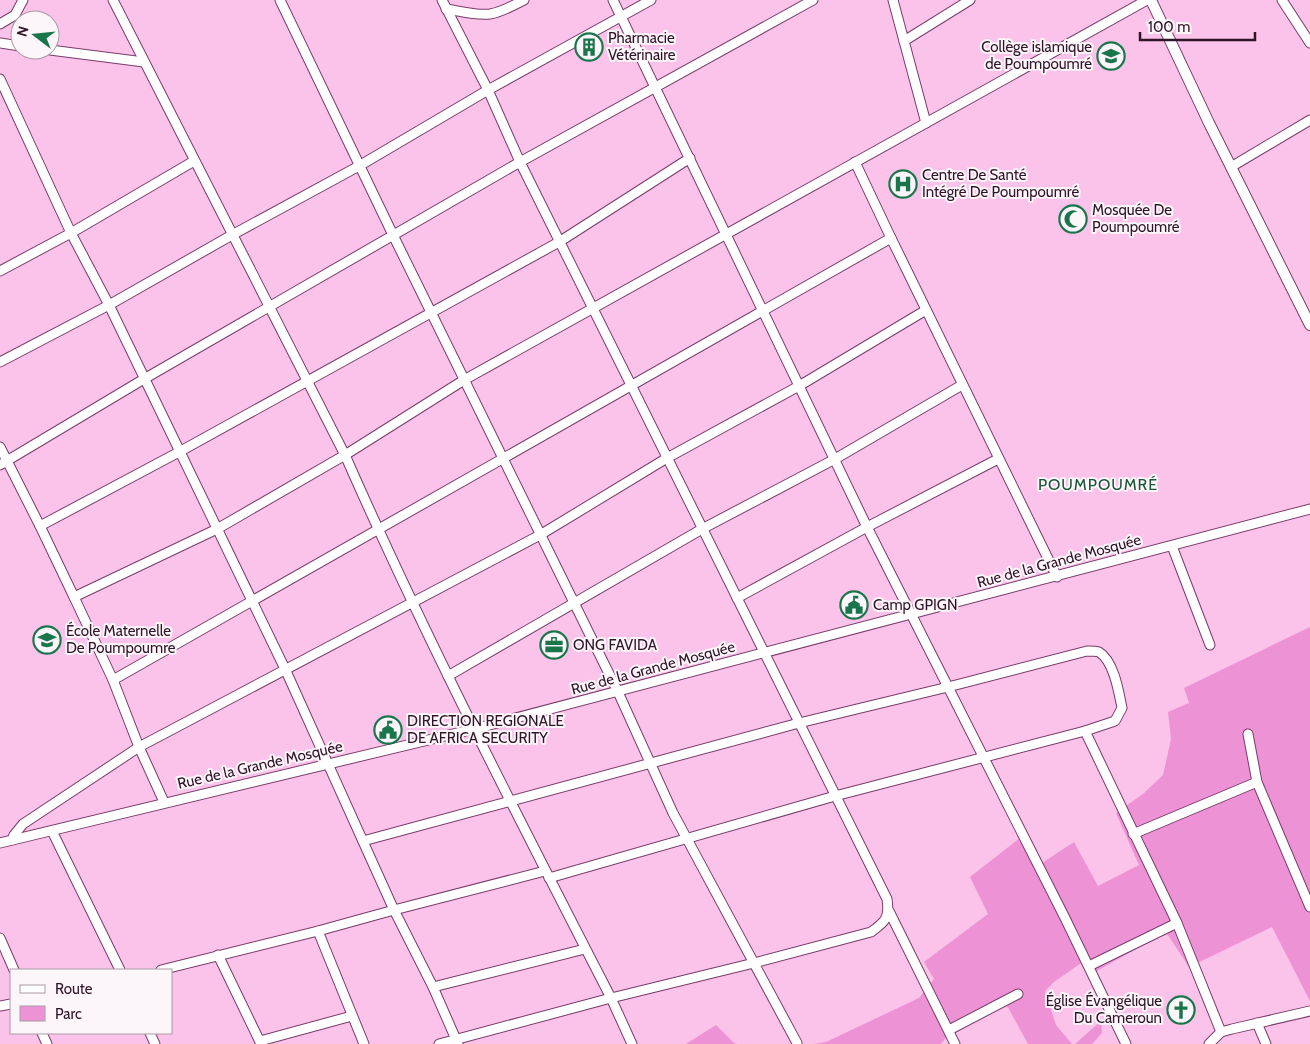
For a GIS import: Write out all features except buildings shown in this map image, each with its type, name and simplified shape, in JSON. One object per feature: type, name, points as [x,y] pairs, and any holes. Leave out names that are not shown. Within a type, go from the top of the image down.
[{"type":"main road","points":[[1149,0],[1208,123],[1232,167],[1310,325]]},
{"type":"street","points":[[0,24],[15,15],[23,0]]},
{"type":"street","points":[[113,0],[268,307],[345,454],[378,530],[448,676],[510,802],[611,998],[632,1044]]},
{"type":"street","points":[[280,0],[502,459],[618,692],[650,764],[687,838],[797,1043]]},
{"type":"street","points":[[444,4],[476,14],[490,14],[524,0]]},
{"type":"street","points":[[613,0],[867,527],[1089,966],[1126,1044]]},
{"type":"street","points":[[0,362],[109,305],[359,166],[488,90],[651,0]]},
{"type":"street","points":[[4,464],[268,307],[520,162],[814,0]]},
{"type":"street","points":[[893,0],[926,123]]},
{"type":"street","points":[[904,41],[970,0]]},
{"type":"street","points":[[74,597],[217,529],[345,454],[464,380],[1149,0]]},
{"type":"street","points":[[1282,0],[1310,44]]},
{"type":"street","points":[[444,4],[488,90],[559,242],[836,796],[887,900],[889,911],[955,1044]]},
{"type":"street","points":[[60,51],[144,62]]},
{"type":"street","points":[[0,79],[71,233],[109,305],[286,671],[394,910],[433,987],[457,1042]]},
{"type":"street","points":[[1232,167],[1310,120]]},
{"type":"street","points":[[40,526],[179,452],[559,242],[690,158]]},
{"type":"street","points":[[0,272],[194,161]]},
{"type":"street","points":[[855,162],[962,385],[1057,576]]},
{"type":"street","points":[[113,680],[891,238]]},
{"type":"street","points":[[12,840],[22,824],[139,747],[286,671],[540,535],[666,458],[799,386],[926,310]]},
{"type":"street","points":[[448,676],[702,529],[835,459],[962,385]]},
{"type":"street","points":[[0,447],[4,464],[40,526],[113,680],[139,747],[164,802]]},
{"type":"street","points":[[737,598],[998,458]]},
{"type":"street","name":"Rue de la Grande Mosquée","points":[[0,843],[164,802],[474,729],[1310,509]]},
{"type":"street","points":[[1172,546],[1210,645]]},
{"type":"street","points":[[166,969],[394,910],[547,875],[836,796],[1085,731],[1115,721],[1122,708],[1117,682],[1108,662],[1099,652],[1087,651],[799,723],[363,842]]},
{"type":"street","points":[[1085,731],[1177,923],[1222,1032]]},
{"type":"street","points":[[1248,734],[1257,782],[1310,907]]},
{"type":"street","points":[[1133,834],[1257,782]]},
{"type":"street","points":[[52,831],[120,969]]},
{"type":"street","points":[[439,1044],[457,1042],[611,998],[870,932],[883,923],[889,911]]},
{"type":"street","points":[[1089,966],[1177,923]]},
{"type":"street","points":[[318,931],[364,1044]]},
{"type":"street","points":[[0,938],[14,969]]},
{"type":"street","points":[[433,987],[586,950]]},
{"type":"street","points":[[218,955],[261,1043],[352,1016]]},
{"type":"street","points":[[949,1030],[1018,994]]},
{"type":"street","points":[[1209,1044],[1222,1032],[1310,1011]]},
{"type":"street","points":[[1257,1023],[1266,1044]]},
{"type":"green space","points":[[1310,627],[1310,1001],[1272,927],[1189,967],[1166,932],[1095,972],[1087,959],[1054,982],[1045,991],[1056,1025],[1072,1044],[1028,1044],[1004,1000],[948,1035],[941,1044],[814,1044],[826,1042],[919,998],[934,979],[924,962],[988,914],[970,877],[1025,834],[1042,863],[1074,842],[1098,886],[1139,865],[1116,813],[1143,794],[1163,775],[1171,739],[1168,712],[1189,703],[1184,688]]},
{"type":"green space","points":[[1101,1021],[1102,1033],[1092,1044],[1075,1044]]},
{"type":"green space","points":[[716,1025],[737,1044],[686,1044]]},
{"type":"place","name":"Pharmacie Vétérinaire","points":[[589,47]]},
{"type":"place","name":"Collège islamique de Poumpoumré","points":[[1111,56]]},
{"type":"place","name":"Centre De Santé Intégré De Poumpoumré","points":[[903,184]]},
{"type":"place","name":"Mosquée De Poumpoumré","points":[[1073,219]]},
{"type":"place","name":"Camp GPIGN","points":[[854,605]]},
{"type":"place","name":"École Maternelle De Poumpoumre","points":[[47,640]]},
{"type":"place","name":"ONG FAVIDA","points":[[554,645]]},
{"type":"place","name":"DIRECTION REGIONALE DE AFRICA SECURITY","points":[[388,730]]},
{"type":"place","name":"Église Évangélique Du Cameroun","points":[[1181,1010]]},
{"type":"district","name":"POUMPOUMRÉ","points":[[1098,484]]}]
